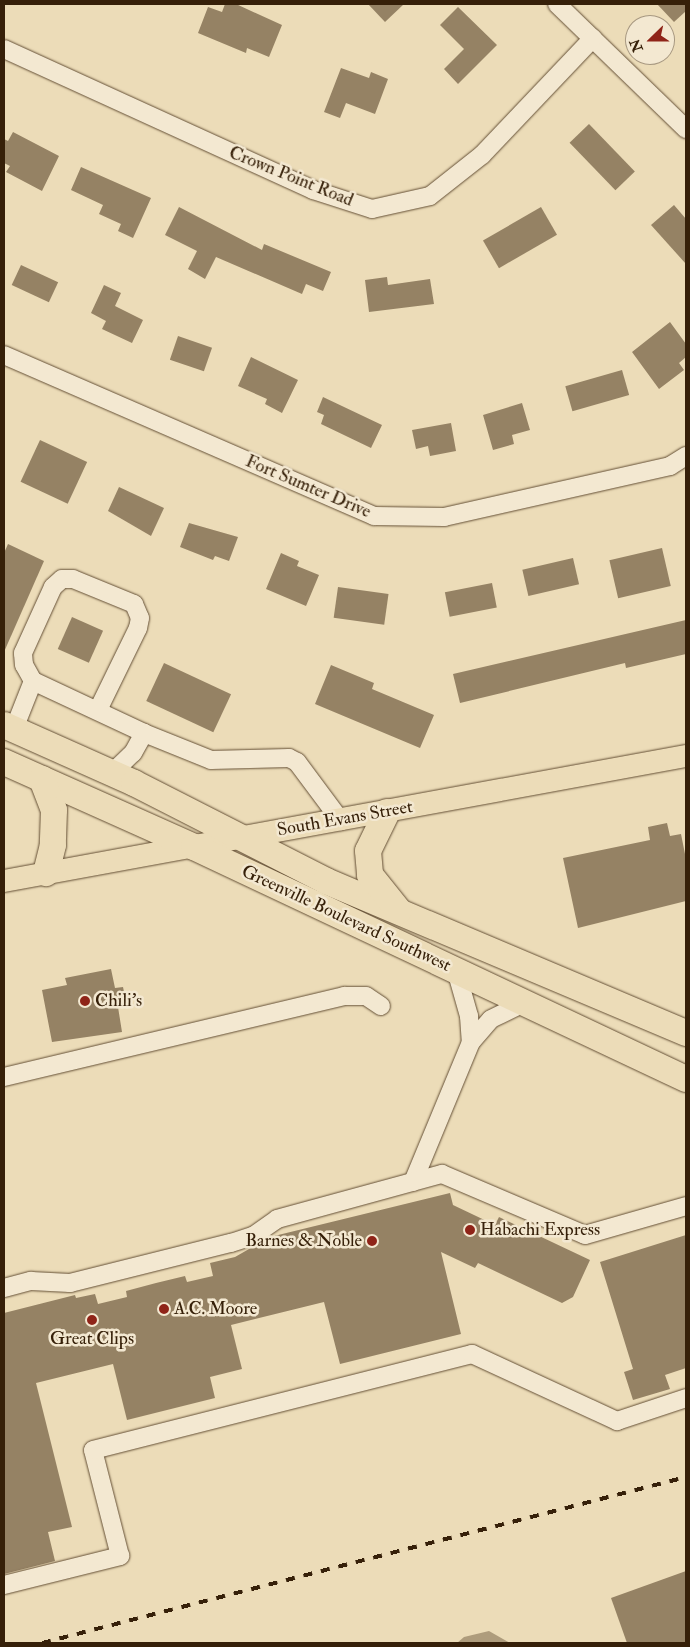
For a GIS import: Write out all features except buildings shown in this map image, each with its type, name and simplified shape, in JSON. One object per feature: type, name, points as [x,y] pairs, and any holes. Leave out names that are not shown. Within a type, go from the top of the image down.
[{"type":"highway","name":"Greenville Boulevard Southwest","points":[[9,727],[123,778],[240,837],[403,915],[686,1033]]},
{"type":"highway","name":"Greenville Boulevard Southwest","points":[[4,762],[194,847],[685,1078]]},
{"type":"highway","points":[[42,779],[54,810],[53,845],[46,873]]},
{"type":"highway","points":[[387,812],[368,851],[370,874],[403,915]]},
{"type":"main road","name":"South Evans Street","points":[[4,880],[194,847],[240,837],[342,821],[686,756]]},
{"type":"street","points":[[557,4],[686,129]]},
{"type":"street","name":"Crown Point Road","points":[[4,49],[313,190],[372,209],[430,196],[482,155],[593,38]]},
{"type":"street","name":"Fort Sumter Drive","points":[[4,355],[374,516],[444,517],[670,466],[686,456]]},
{"type":"street","points":[[98,710],[138,628],[140,618],[134,604],[74,579],[62,579],[53,587],[23,653],[33,681],[144,733],[211,760],[289,758],[297,762],[342,821]]},
{"type":"street","points":[[9,727],[33,681]]},
{"type":"street","points":[[123,778],[133,753],[144,733]]},
{"type":"street","points":[[456,970],[469,1016],[471,1042]]},
{"type":"street","points":[[4,1077],[344,996],[366,996],[381,1006]]},
{"type":"street","points":[[413,1182],[471,1042],[491,1019],[526,1002]]},
{"type":"street","points":[[4,1288],[30,1281],[70,1283],[231,1243],[253,1236],[276,1218],[442,1174],[586,1235],[686,1206]]},
{"type":"street","points":[[4,1585],[120,1556],[93,1450],[472,1354],[617,1421],[686,1398]]},
{"type":"shaded area","points":[[489,1631],[510,1643],[457,1643],[464,1637]]},
{"type":"railway","points":[[42,1643],[686,1477]]},
{"type":"place","name":"Chili's","points":[[85,1001]]},
{"type":"place","name":"Habachi Express","points":[[470,1230]]},
{"type":"place","name":"Barnes & Noble","points":[[372,1241]]},
{"type":"place","name":"A.C. Moore","points":[[164,1309]]},
{"type":"place","name":"Great Clips","points":[[92,1320]]}]
